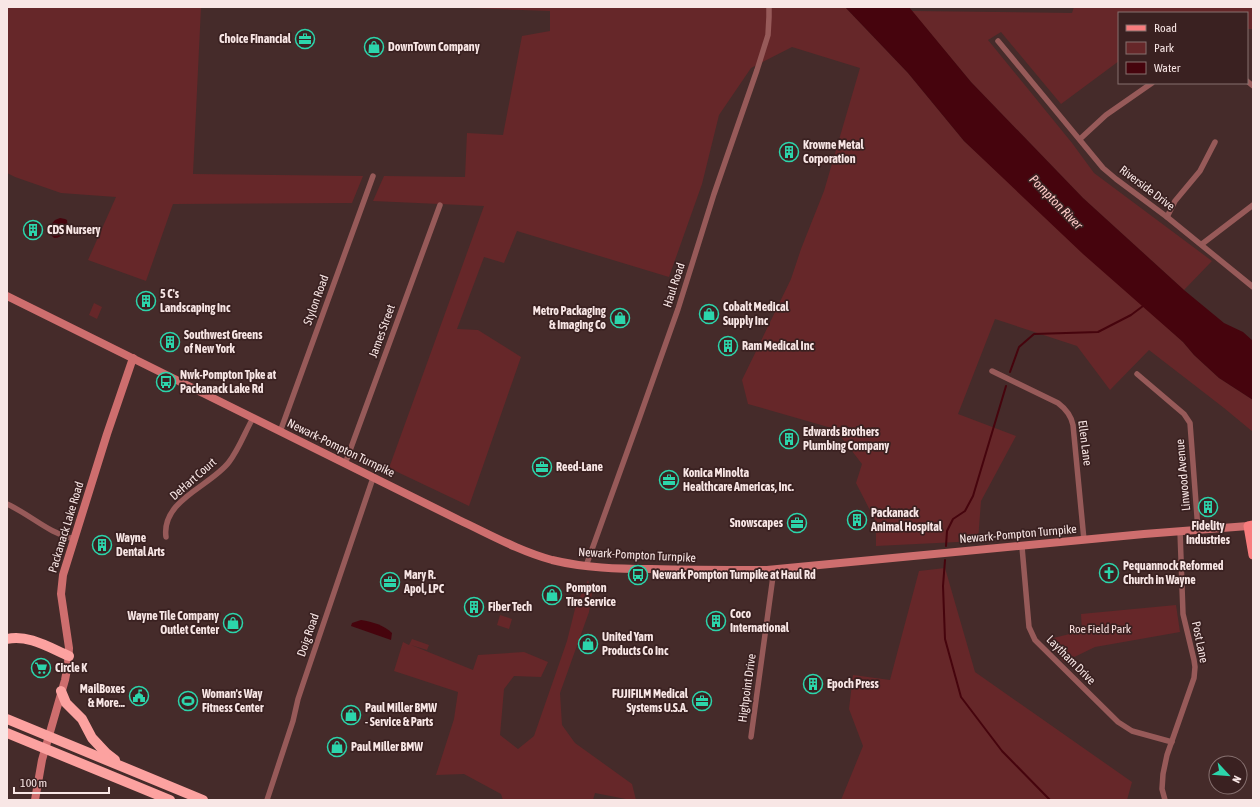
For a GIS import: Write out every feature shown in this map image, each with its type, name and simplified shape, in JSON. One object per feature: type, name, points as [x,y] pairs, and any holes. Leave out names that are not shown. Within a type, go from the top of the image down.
[{"type":"highway","points":[[7,639],[22,638],[34,641],[69,656]]},
{"type":"highway","points":[[62,691],[66,702],[82,719],[92,738],[106,753],[129,770]]},
{"type":"highway","points":[[7,719],[203,800]]},
{"type":"highway","points":[[7,733],[170,800]]},
{"type":"main road","name":"Newark-Pompton Turnpike","points":[[7,296],[373,478],[518,548],[550,559],[586,566],[710,571],[774,569],[1250,526]]},
{"type":"main road","name":"Packanack Lake Road","points":[[35,800],[39,770],[62,691],[69,656],[61,594],[63,575],[133,358]]},
{"type":"main road","points":[[1250,526],[1253,555]]},
{"type":"street","name":"Haul Road","points":[[586,566],[637,426],[684,290],[714,194],[763,52],[768,35],[769,7]]},
{"type":"street","name":"Riverside Drive","points":[[998,41],[1107,172],[1167,216],[1253,287]]},
{"type":"street","points":[[1080,139],[1106,115],[1151,84]]},
{"type":"street","points":[[1167,216],[1175,201],[1200,171],[1215,142]]},
{"type":"street","name":"Stylon Road","points":[[280,432],[373,176]]},
{"type":"street","name":"James Street","points":[[345,464],[440,205]]},
{"type":"street","points":[[1202,244],[1253,205]]},
{"type":"street","name":"Ellen Lane","points":[[992,371],[1058,403],[1064,408],[1072,419],[1084,540]]},
{"type":"street","name":"Linwood Avenue","points":[[1137,374],[1188,418],[1190,423],[1198,530]]},
{"type":"street","name":"DeHart Court","points":[[166,537],[165,529],[167,521],[176,506],[190,493],[217,474],[229,462],[253,418]]},
{"type":"street","name":"Doig Road","points":[[267,800],[293,721],[298,699],[373,478]]},
{"type":"street","points":[[7,504],[58,534],[74,539]]},
{"type":"street","name":"Post Lane","points":[[1165,800],[1162,789],[1162,780],[1167,755],[1195,672],[1194,660],[1182,614],[1180,532]]},
{"type":"street","name":"Laytham Drive","points":[[1022,547],[1029,627],[1035,640],[1118,722],[1132,731],[1172,742]]},
{"type":"street","name":"Highpoint Drive","points":[[751,737],[774,569]]},
{"type":"green space","points":[[7,7],[201,7],[193,174],[363,176],[352,203],[173,204],[146,281],[88,260],[116,197],[61,193],[7,173]]},
{"type":"green space","points":[[445,7],[845,7],[908,73],[964,141],[1183,342],[1194,355],[1219,378],[1253,400],[1253,432],[1149,350],[1110,390],[1077,346],[995,319],[958,414],[1016,436],[981,501],[978,541],[876,546],[876,522],[856,483],[862,464],[835,429],[748,404],[742,380],[791,279],[824,191],[860,68],[792,47],[751,68],[719,115],[702,184],[669,277],[517,231],[504,263],[484,257],[457,329],[478,330],[521,357],[469,506],[389,468],[484,206],[373,201],[384,176],[465,177],[467,133],[503,135],[522,36],[550,31],[550,11]]},
{"type":"green space","points":[[1074,7],[1253,7],[1253,29],[1248,29],[1248,12],[1118,12],[1118,62],[1061,104],[1001,32],[988,40],[1072,143],[1094,173],[1212,261],[1184,290],[1083,198],[971,82],[912,11],[1072,13]]},
{"type":"green space","points":[[94,303],[102,307],[97,319],[89,315]]},
{"type":"green space","points":[[945,568],[975,672],[1132,782],[1127,800],[841,800],[863,746],[849,709],[853,675],[890,680],[919,571]]},
{"type":"green space","points":[[588,580],[592,593],[589,612],[560,693],[562,725],[575,743],[632,784],[636,800],[595,793],[593,800],[503,800],[501,794],[464,774],[436,775],[454,719],[458,692],[394,671],[403,642],[409,645],[412,639],[429,645],[427,650],[411,645],[473,670],[478,655],[524,652],[548,662],[541,677],[514,676],[504,689],[500,735],[518,749],[534,736],[567,641],[576,605]]},
{"type":"green space","name":"Roe Field Park","points":[[1176,605],[1180,632],[1095,647],[1064,662],[1045,640],[1082,631],[1081,614]]},
{"type":"green space","points":[[500,615],[512,619],[509,629],[497,625]]},
{"type":"water","name":"Pompton River","points":[[845,7],[909,7],[971,82],[1083,198],[1184,290],[1224,323],[1243,332],[1253,341],[1253,400],[1219,378],[1194,355],[1183,342],[1083,254],[964,141],[908,73]]},
{"type":"water","points":[[60,218],[67,220],[67,227],[63,235],[54,238],[50,234],[48,228],[55,220]]},
{"type":"water","points":[[361,620],[374,623],[385,628],[392,633],[391,640],[351,626],[352,623]]},
{"type":"waterway","points":[[1010,372],[1019,347],[1034,334],[1098,332],[1131,315],[1143,306]]},
{"type":"waterway","points":[[946,546],[947,531],[953,519],[965,511],[973,496],[1006,386]]},
{"type":"waterway","points":[[945,560],[943,586],[945,639],[961,697],[1002,751],[1050,800]]},
{"type":"place","name":"Choice Financial","points":[[305,39]]},
{"type":"place","name":"DownTown Company","points":[[374,47]]},
{"type":"place","name":"Krowne Metal Corporation","points":[[789,152]]},
{"type":"place","name":"CDS Nursery","points":[[33,230]]},
{"type":"place","name":"5 C's Landscaping Inc","points":[[146,301]]},
{"type":"place","name":"Cobalt Medical Supply Inc","points":[[709,314]]},
{"type":"place","name":"Metro Packaging & Imaging Co","points":[[620,318]]},
{"type":"place","name":"Southwest Greens of New York","points":[[170,342]]},
{"type":"place","name":"Ram Medical Inc","points":[[728,346]]},
{"type":"place","name":"Nwk-Pompton Tpke at Packanack Lake Rd","points":[[166,382]]},
{"type":"place","name":"Edwards Brothers Plumbing Company","points":[[789,439]]},
{"type":"place","name":"Reed-Lane","points":[[542,467]]},
{"type":"place","name":"Konica Minolta Healthcare Americas, Inc.","points":[[669,480]]},
{"type":"place","name":"Fidelity Industries","points":[[1208,507]]},
{"type":"place","name":"Packanack Animal Hospital","points":[[857,520]]},
{"type":"place","name":"Snowscapes","points":[[797,523]]},
{"type":"place","name":"Wayne Dental Arts","points":[[102,545]]},
{"type":"place","name":"Pequannock Reformed Church in Wayne","points":[[1109,573]]},
{"type":"place","name":"Newark Pompton Turnpike at Haul Rd","points":[[638,575]]},
{"type":"place","name":"Mary R. Apol, LPC","points":[[390,582]]},
{"type":"place","name":"Pompton Tire Service","points":[[552,595]]},
{"type":"place","name":"Fiber Tech","points":[[474,607]]},
{"type":"place","name":"Coco International","points":[[716,621]]},
{"type":"place","name":"Wayne Tile Company Outlet Center","points":[[233,623]]},
{"type":"place","name":"United Yarn Products Co Inc","points":[[588,644]]},
{"type":"place","name":"Circle K","points":[[41,668]]},
{"type":"place","name":"Epoch Press","points":[[813,684]]},
{"type":"place","name":"MailBoxes & More...","points":[[139,696]]},
{"type":"place","name":"Woman's Way Fitness Center","points":[[188,701]]},
{"type":"place","name":"FUJIFILM Medical Systems U.S.A.","points":[[702,701]]},
{"type":"place","name":"Paul Miller BMW - Service & Parts","points":[[351,715]]},
{"type":"place","name":"Paul Miller BMW","points":[[337,747]]}]
